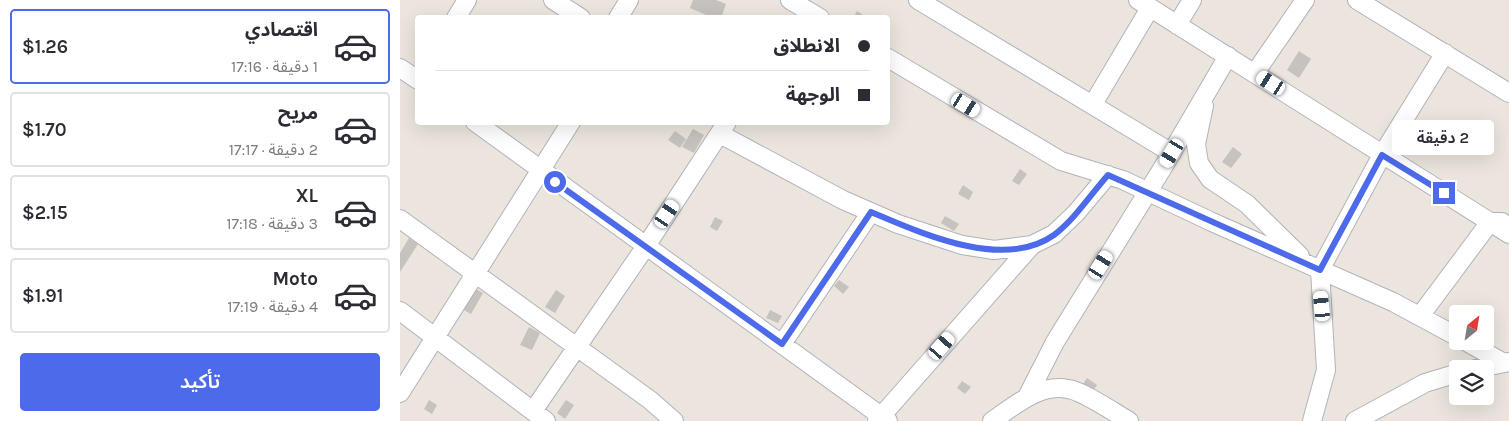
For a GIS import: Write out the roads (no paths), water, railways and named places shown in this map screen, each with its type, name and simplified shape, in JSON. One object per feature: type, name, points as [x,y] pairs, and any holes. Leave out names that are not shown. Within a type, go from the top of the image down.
[{"type":"street","points":[[458,15],[467,0]]},
{"type":"street","points":[[553,0],[576,15]]},
{"type":"street","points":[[620,15],[629,0]]},
{"type":"street","points":[[790,0],[809,11]]},
{"type":"street","points":[[918,0],[1172,153]]},
{"type":"street","points":[[1177,25],[1192,0]]},
{"type":"street","points":[[1255,73],[1305,0]]},
{"type":"street","points":[[1360,1],[1509,93]]},
{"type":"street","points":[[1093,104],[1144,4],[1509,234]]},
{"type":"street","points":[[1312,421],[1326,370],[1315,268],[1445,53]]},
{"type":"street","points":[[1027,397],[1055,342],[1172,153],[1228,56]]},
{"type":"street","points":[[890,59],[1061,161],[1108,175],[1147,192],[1315,268],[1367,289],[1449,332]]},
{"type":"street","points":[[400,68],[415,77]]},
{"type":"street","points":[[1207,91],[1196,144],[1199,163],[1210,179],[1247,204],[1315,268]]},
{"type":"street","points":[[479,125],[540,171],[782,344],[882,419],[1032,246],[1054,234],[1076,213],[1108,175]]},
{"type":"street","points":[[400,393],[569,125]]},
{"type":"street","points":[[400,311],[436,336],[540,416],[578,347],[724,128],[843,200],[871,212],[962,245],[994,250],[1032,246]]},
{"type":"street","points":[[782,344],[871,212]]},
{"type":"street","points":[[400,219],[650,400],[674,421]]},
{"type":"street","points":[[1490,222],[1509,222]]},
{"type":"street","points":[[1420,316],[1490,222]]},
{"type":"street","points":[[1483,350],[1507,362]]},
{"type":"street","points":[[1494,365],[1507,362]]},
{"type":"street","points":[[1363,419],[1425,383],[1449,375]]},
{"type":"street","points":[[992,421],[1027,397],[1048,389],[1069,388],[1130,421]]}]
